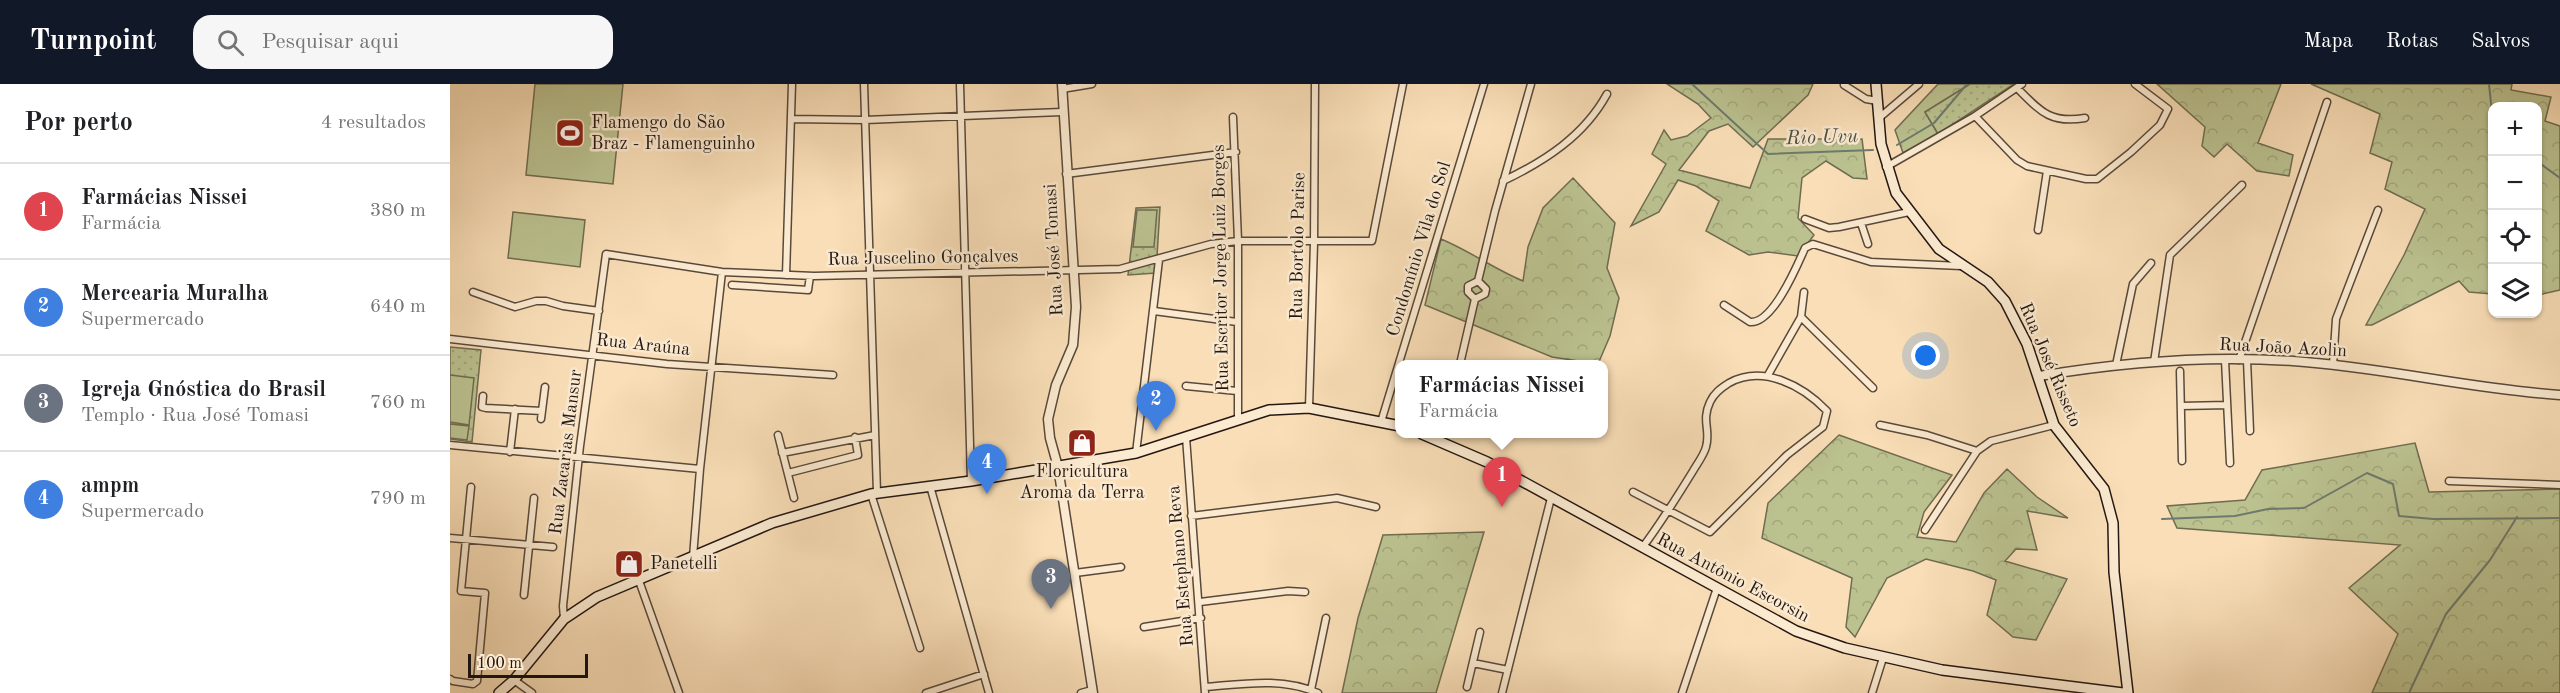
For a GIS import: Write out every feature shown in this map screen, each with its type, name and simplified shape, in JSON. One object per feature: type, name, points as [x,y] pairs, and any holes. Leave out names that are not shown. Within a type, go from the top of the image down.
[{"type":"main road","name":"Rua José Risseto","points":[[1876,84],[1881,144],[1886,167],[1896,193],[1939,249],[1988,282],[2005,301],[2027,344],[2054,425],[2104,489],[2113,523],[2116,594],[2125,693]]},
{"type":"main road","points":[[500,693],[514,680],[564,619],[597,597],[772,523],[874,493],[971,481],[1136,453],[1269,410],[1309,408],[1395,425]]},
{"type":"main road","name":"Rua Antônio Escorsin","points":[[1443,438],[1796,631],[1845,648],[1942,670],[2125,693]]},
{"type":"street","points":[[786,275],[792,84]]},
{"type":"street","points":[[864,84],[874,493],[920,648]]},
{"type":"street","points":[[960,84],[967,271],[971,481]]},
{"type":"street","points":[[1062,86],[1092,84]]},
{"type":"street","name":"Rua Bortolo Parise","points":[[1309,408],[1314,243],[1315,84]]},
{"type":"street","name":"Rua Juscelino Gonçalves","points":[[606,254],[722,272],[810,276],[1120,269],[1211,244],[1238,241],[1314,243],[1372,241],[1403,84]]},
{"type":"street","name":"Condomínio Vila do Sol","points":[[1400,360],[1484,84]]},
{"type":"street","points":[[1475,299],[1468,292],[1468,286],[1478,281],[1503,181],[1531,84]]},
{"type":"street","points":[[1879,118],[1920,84]]},
{"type":"street","points":[[1975,116],[2018,160],[2027,166],[2086,179],[2097,179],[2160,125],[2168,109],[2135,84]]},
{"type":"street","points":[[1844,85],[1866,99],[1878,101]]},
{"type":"street","name":"Rua José Tomasi","points":[[1062,86],[1076,307],[1073,345],[1056,385],[1048,419],[1050,438],[1058,467],[1093,691]]},
{"type":"street","points":[[1886,167],[1975,116],[2020,86],[2042,114],[2072,120],[2085,118]]},
{"type":"street","points":[[1503,181],[1553,153],[1583,128],[1607,94]]},
{"type":"street","points":[[2250,431],[2243,360],[2327,102]]},
{"type":"street","points":[[791,119],[865,120],[1062,111]]},
{"type":"street","name":"Rua Escritor Jorge Luiz Borges","points":[[1233,117],[1238,241],[1238,419]]},
{"type":"street","points":[[1066,174],[1236,152]]},
{"type":"street","points":[[2038,230],[2047,171]]},
{"type":"street","points":[[2154,362],[2170,255],[2242,185]]},
{"type":"street","points":[[2333,365],[2336,319],[2378,210]]},
{"type":"street","points":[[1805,219],[1829,228],[1909,212]]},
{"type":"street","points":[[1861,223],[1868,244]]},
{"type":"street","points":[[1724,305],[1750,322],[1760,320],[1786,291],[1805,248],[1813,244],[1871,262],[1967,266]]},
{"type":"street","name":"Rua Zacarias Mansur","points":[[564,619],[563,606],[579,458],[606,254]]},
{"type":"street","points":[[1136,453],[1159,260]]},
{"type":"street","points":[[2116,365],[2133,284],[2151,263]]},
{"type":"street","points":[[693,557],[700,469],[722,272]]},
{"type":"street","points":[[732,285],[808,290],[810,276]]},
{"type":"street","points":[[1475,299],[1485,294],[1483,284],[1478,281]]},
{"type":"street","points":[[473,292],[515,307],[536,301],[546,301],[599,311]]},
{"type":"street","points":[[1768,375],[1801,317],[1804,292]]},
{"type":"street","points":[[1461,360],[1475,299]]},
{"type":"street","points":[[1154,311],[1237,321]]},
{"type":"street","points":[[1801,317],[1873,388]]},
{"type":"street","name":"Rua Araúna","points":[[450,339],[593,355],[833,375]]},
{"type":"street","points":[[2225,360],[2230,463]]},
{"type":"street","name":"Rua João Azolin","points":[[2039,376],[2154,362],[2292,361],[2443,382],[2560,394]]},
{"type":"street","points":[[2180,371],[2182,461]]},
{"type":"street","points":[[1633,492],[1669,511],[1710,532],[1787,456],[1823,427],[1827,411],[1813,396],[1768,375],[1756,374],[1732,381],[1720,388],[1711,399],[1705,415],[1706,447],[1669,511],[1642,548]]},
{"type":"street","name":"Condomínio Vila do Sol","points":[[1381,422],[1395,376]]},
{"type":"street","points":[[1186,386],[1238,391]]},
{"type":"street","points":[[541,419],[545,387]]},
{"type":"street","points":[[483,396],[482,407],[542,411]]},
{"type":"street","points":[[2181,406],[2227,405]]},
{"type":"street","points":[[510,452],[514,409]]},
{"type":"street","points":[[1880,425],[1928,435],[1977,451]]},
{"type":"street","points":[[1925,530],[1977,451],[1991,441],[2054,425]]},
{"type":"street","points":[[778,435],[794,498]]},
{"type":"street","points":[[782,453],[874,435]]},
{"type":"street","points":[[788,473],[858,455],[855,437]]},
{"type":"street","name":"Rua Estephano Reva","points":[[1186,437],[1205,690]]},
{"type":"street","points":[[450,445],[700,469]]},
{"type":"street","points":[[2449,481],[2560,485]]},
{"type":"street","points":[[930,486],[989,693]]},
{"type":"street","points":[[450,679],[473,684],[477,681],[485,593],[460,591],[471,487]]},
{"type":"street","points":[[524,595],[534,498]]},
{"type":"street","points":[[1191,516],[1337,498],[1376,507]]},
{"type":"street","points":[[1502,693],[1551,498]]},
{"type":"street","points":[[450,538],[553,547]]},
{"type":"street","points":[[1075,573],[1121,567]]},
{"type":"street","points":[[638,578],[679,693]]},
{"type":"street","points":[[1682,693],[1717,588]]},
{"type":"street","points":[[1200,602],[1287,591],[1305,592]]},
{"type":"street","points":[[1144,627],[1201,618]]},
{"type":"street","points":[[1205,690],[1268,682],[1294,685],[1315,692],[1326,618]]},
{"type":"street","points":[[1467,687],[1480,632]]},
{"type":"street","points":[[1872,693],[1883,658]]},
{"type":"street","points":[[1473,663],[1508,670]]},
{"type":"street","points":[[926,693],[984,674]]},
{"type":"street","points":[[514,680],[532,693]]},
{"type":"street","points":[[1081,693],[1093,691]]},
{"type":"green space","points":[[535,84],[623,84],[613,184],[526,175]]},
{"type":"green space","points":[[1667,84],[1813,84],[1808,95],[1753,147],[1728,124],[1709,131],[1679,170],[1750,188],[1768,139],[1862,139],[1867,179],[1853,178],[1826,161],[1802,178],[1798,218],[1814,235],[1798,256],[1768,252],[1749,255],[1706,231],[1719,201],[1696,186],[1678,180],[1659,212],[1631,226],[1666,164],[1652,154],[1664,130],[1671,140],[1687,136],[1711,118],[1698,104]]},
{"type":"green space","points":[[1938,84],[1970,84],[1925,112],[1938,134],[1903,153],[1895,130]]},
{"type":"green space","points":[[1970,84],[2014,84],[1938,134],[1925,112]]},
{"type":"green space","points":[[2157,84],[2281,84],[2258,143],[2293,155],[2289,176],[2257,171],[2227,144],[2214,157],[2202,146],[2205,127]]},
{"type":"green space","points":[[2311,84],[2512,84],[2511,90],[2551,97],[2545,121],[2560,126],[2560,290],[2542,294],[2542,102],[2488,102],[2488,294],[2469,292],[2459,281],[2372,325],[2366,325],[2404,255],[2425,209],[2385,189],[2392,162],[2370,153],[2380,114]]},
{"type":"green space","points":[[1573,178],[1615,223],[1607,268],[1619,298],[1610,336],[1600,360],[1552,357],[1425,305],[1441,239],[1523,281],[1528,247],[1543,208]]},
{"type":"green space","points":[[1160,207],[1156,273],[1128,275],[1136,208]]},
{"type":"green space","points":[[1137,210],[1157,210],[1154,247],[1133,247]]},
{"type":"green space","points":[[513,212],[585,220],[580,267],[508,258]]},
{"type":"green space","points":[[450,347],[481,350],[472,442],[450,439]]},
{"type":"green space","points":[[450,375],[474,378],[469,425],[450,422]]},
{"type":"green space","points":[[450,424],[469,426],[467,440],[450,438]]},
{"type":"green space","points":[[1839,435],[1952,475],[1924,512],[1917,537],[1956,542],[1984,493],[2007,469],[2037,497],[2068,518],[2027,511],[2037,550],[2016,549],[2005,561],[2067,579],[2036,640],[2013,637],[1987,615],[1996,580],[1973,571],[1926,559],[1887,578],[1855,637],[1846,627],[1852,578],[1762,538],[1768,503]]},
{"type":"green space","points":[[2415,443],[2429,492],[2560,489],[2560,693],[2372,693],[2398,634],[2349,588],[2400,545],[2177,528],[2167,506],[2245,500],[2262,470]]},
{"type":"green space","points":[[1484,532],[1436,693],[1342,693],[1358,618],[1383,535]]},
{"type":"waterway","name":"Rio Uvu","points":[[1692,84],[1768,154],[1873,150]]},
{"type":"waterway","name":"Rio Uvu","points":[[1897,145],[1934,123],[1967,84]]},
{"type":"waterway","name":"Rio Uvu","points":[[2489,84],[2491,102]]},
{"type":"waterway","name":"Rio Uvu","points":[[2542,165],[2560,178]]},
{"type":"waterway","points":[[2162,519],[2235,516],[2268,509],[2304,508],[2367,473],[2393,484],[2399,516],[2433,519],[2560,518]]},
{"type":"waterway","points":[[2409,693],[2446,614],[2490,560],[2517,517]]},
{"type":"place","name":"Flamengo do São Braz - Flamenguinho","points":[[570,133]]},
{"type":"place","name":"Mercearia Muralha","points":[[1156,431]]},
{"type":"place","name":"Floricultura Aroma da Terra","points":[[1082,443]]},
{"type":"place","name":"ampm","points":[[987,494]]},
{"type":"place","name":"Farmácias Nissei","points":[[1502,507]]},
{"type":"place","name":"Panetelli","points":[[629,564]]},
{"type":"place","name":"Igreja Gnóstica do Brasil","points":[[1051,609]]}]
